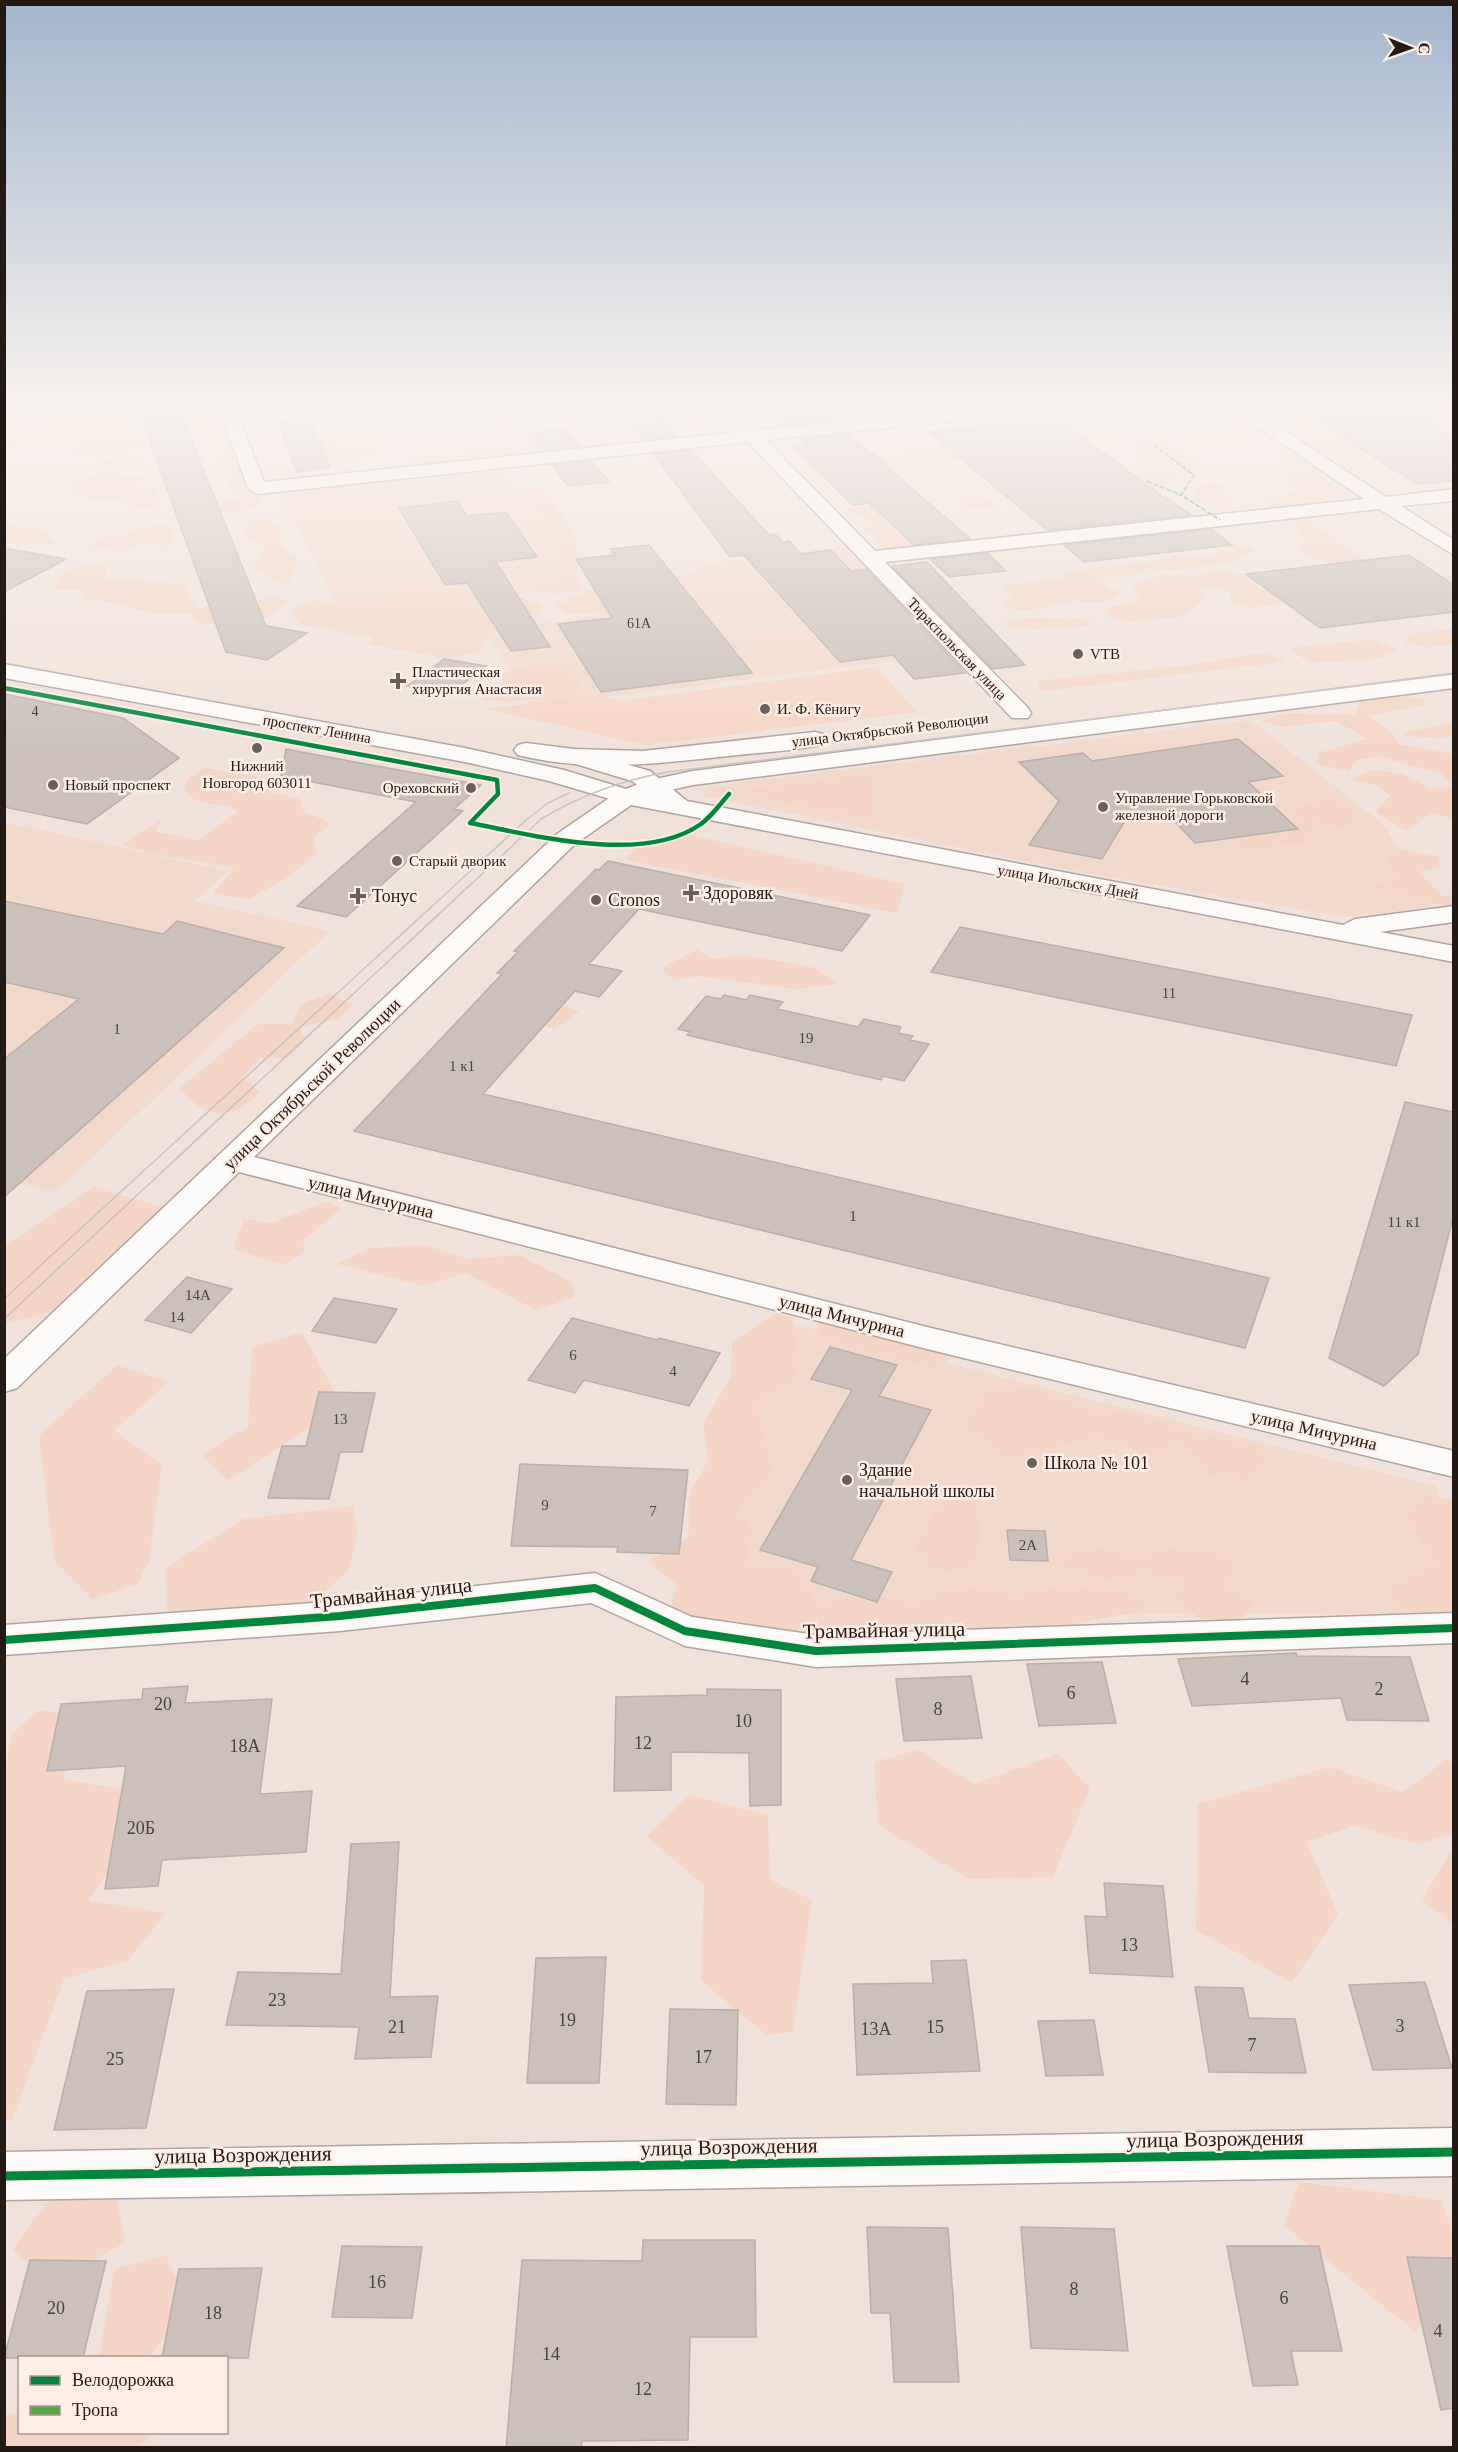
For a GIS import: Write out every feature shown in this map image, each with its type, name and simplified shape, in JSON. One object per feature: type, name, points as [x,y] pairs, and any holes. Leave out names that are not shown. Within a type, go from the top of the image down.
[{"type":"street","name":"Тираспольская улица","points":[[835,523],[1033,719]]},
{"type":"street","points":[[868,558],[1190,523]]},
{"type":"street","points":[[1413,523],[1454,549]]},
{"type":"street","name":"проспект Ленина","points":[[4,657],[406,731],[574,756]]},
{"type":"street","name":"проспект Ленина","points":[[4,671],[465,755],[555,775],[627,797]]},
{"type":"street","name":"улица Октябрьской Революции","points":[[996,716],[1033,719],[1233,710],[1454,681]]},
{"type":"street","points":[[1209,690],[1233,710]]},
{"type":"street","name":"улица Октябрьской Революции","points":[[4,1380],[566,839],[627,797],[655,786],[897,751],[1033,719]]},
{"type":"street","points":[[880,731],[897,751]]},
{"type":"street","name":"улица Октябрьской Революции","points":[[574,756],[644,758],[834,737]]},
{"type":"street","points":[[574,756],[616,775],[627,797]]},
{"type":"street","name":"улица Июльских Дней","points":[[574,756],[629,772],[655,786],[684,807]]},
{"type":"street","name":"улица Июльских Дней","points":[[627,797],[1454,954]]},
{"type":"street","points":[[1329,930],[1454,914]]},
{"type":"street","name":"улица Мичурина","points":[[232,1161],[931,1339],[1454,1464]]},
{"type":"street","name":"Трамвайная улица","points":[[4,1640],[340,1616],[595,1588],[685,1630],[816,1651],[1454,1628]]},
{"type":"street","name":"улица Возрождения","points":[[4,2176],[1454,2152]]},
{"type":"shaded area","points":[[4,523],[42,530],[58,544],[5,544]]},
{"type":"shaded area","points":[[248,523],[274,523],[282,527],[280,544],[297,558],[290,582],[277,583],[255,568],[265,545],[245,536]]},
{"type":"shaded area","points":[[295,523],[560,523],[574,544],[561,588],[341,614]]},
{"type":"shaded area","points":[[548,523],[567,523],[579,543],[573,548],[584,554],[576,574],[583,590],[553,594],[530,589],[558,578],[563,548]]},
{"type":"shaded area","points":[[868,523],[887,523],[922,541],[902,551],[892,550],[880,547],[877,538],[863,528]]},
{"type":"shaded area","points":[[1296,523],[1313,523],[1371,565],[1330,564],[1314,558],[1296,545],[1308,538],[1298,534]]},
{"type":"shaded area","points":[[168,524],[175,537],[165,546],[141,544],[125,551],[91,548],[98,538],[126,536],[137,528]]},
{"type":"shaded area","points":[[848,546],[953,654],[530,706],[485,630],[597,616],[581,592],[664,582],[716,562]]},
{"type":"shaded area","points":[[1230,546],[1250,546],[1254,551],[1232,562],[1170,571],[1148,569],[1128,577],[1099,578],[1110,588],[1121,592],[1110,600],[1062,602],[1029,610],[1011,609],[1002,604],[1006,599],[1014,599],[1003,588],[1006,585],[1062,578],[1064,571],[1179,556],[1204,557]]},
{"type":"shaded area","points":[[92,564],[107,568],[106,578],[184,584],[195,608],[244,605],[274,596],[290,602],[252,625],[200,623],[189,614],[158,614],[85,597],[84,590],[56,590],[60,574]]},
{"type":"shaded area","points":[[1215,571],[1235,572],[1247,576],[1257,584],[1260,590],[1292,590],[1303,602],[1248,608],[1230,602],[1231,593],[1210,587],[1198,589],[1204,600],[1184,616],[1129,622],[1109,617],[1106,609],[1139,600],[1132,584],[1162,575],[1198,576]]},
{"type":"shaded area","points":[[493,590],[543,604],[536,616],[497,624],[480,652],[447,658],[370,645],[373,637],[301,625],[289,611],[311,600],[353,604],[386,595]]},
{"type":"shaded area","points":[[603,593],[614,601],[604,612],[568,615],[555,605],[575,596]]},
{"type":"shaded area","points":[[1048,617],[1088,620],[1090,626],[1035,630],[1006,626],[1008,620]]},
{"type":"shaded area","points":[[1453,629],[1453,645],[1425,648],[1404,642],[1409,633]]},
{"type":"shaded area","points":[[1375,639],[1398,650],[1379,659],[1309,663],[1289,648]]},
{"type":"shaded area","points":[[1267,652],[1285,662],[1043,691],[1037,681],[1191,665]]},
{"type":"shaded area","points":[[562,663],[577,675],[583,692],[509,702],[483,700],[480,694],[502,687],[503,674],[527,666]]},
{"type":"shaded area","points":[[877,667],[917,712],[645,745],[486,709],[597,695],[621,701]]},
{"type":"shaded area","points":[[1407,696],[1425,700],[1425,705],[1368,716],[1393,734],[1400,745],[1453,754],[1453,786],[1442,774],[1378,756],[1357,760],[1349,771],[1316,764],[1319,753],[1367,739],[1336,721],[1283,727],[1262,721],[1284,713],[1355,714],[1361,700]]},
{"type":"shaded area","points":[[1251,720],[1383,824],[1433,907],[1343,917],[1075,871],[702,796],[708,789],[726,784]]},
{"type":"shaded area","points":[[1453,723],[1453,735],[1440,738],[1405,736],[1409,731]]},
{"type":"shaded area","points":[[205,768],[278,780],[268,791],[300,799],[303,811],[331,823],[314,838],[317,854],[285,879],[249,899],[213,894],[234,868],[148,852],[121,844],[161,820],[156,832],[199,840],[238,811],[195,800],[189,796],[186,780]]},
{"type":"shaded area","points":[[1372,770],[1402,774],[1432,789],[1453,786],[1453,819],[1432,813],[1406,831],[1376,812],[1390,795],[1375,785],[1349,780]]},
{"type":"shaded area","points":[[872,773],[874,820],[744,795],[745,790]]},
{"type":"shaded area","points":[[1334,796],[1360,818],[1341,828],[1312,822],[1309,845],[1277,843],[1260,854],[1226,848],[1244,838],[1293,832],[1301,821],[1278,802],[1308,804]]},
{"type":"shaded area","points":[[5,822],[228,871],[195,901],[330,931],[56,1192],[20,1183],[5,1197]]},
{"type":"shaded area","points":[[686,834],[905,884],[897,913],[625,860],[646,838]]},
{"type":"shaded area","points":[[1392,848],[1438,857],[1440,867],[1418,872],[1443,896],[1453,895],[1453,906],[1417,902],[1408,894],[1384,893],[1371,886],[1403,878],[1386,864]]},
{"type":"shaded area","points":[[697,950],[715,959],[744,955],[816,968],[837,984],[797,989],[698,976],[674,980],[662,968]]},
{"type":"shaded area","points":[[330,993],[353,1005],[338,1019],[299,1027],[305,1041],[288,1058],[260,1058],[242,1077],[260,1092],[239,1108],[219,1113],[209,1111],[189,1099],[180,1088],[258,1024],[291,1024],[300,1005]]},
{"type":"shaded area","points":[[549,998],[579,1012],[555,1029],[530,1021]]},
{"type":"shaded area","points":[[94,1187],[162,1207],[57,1311],[5,1323],[4,1247]]},
{"type":"shaded area","points":[[326,1202],[342,1208],[303,1240],[305,1250],[284,1265],[233,1249],[244,1219],[271,1223]]},
{"type":"shaded area","points":[[425,1245],[468,1259],[518,1255],[573,1283],[574,1297],[536,1310],[465,1273],[424,1286],[337,1264],[370,1248]]},
{"type":"shaded area","points":[[775,1313],[792,1318],[799,1359],[793,1384],[757,1403],[772,1476],[738,1508],[752,1530],[745,1565],[793,1567],[817,1604],[868,1594],[911,1603],[958,1586],[1020,1594],[1065,1586],[1148,1595],[1140,1611],[1027,1633],[928,1626],[890,1639],[794,1645],[706,1630],[670,1610],[677,1584],[647,1562],[688,1538],[690,1492],[708,1461],[703,1422],[731,1378],[732,1343]]},
{"type":"shaded area","points":[[850,1315],[940,1343],[949,1360],[931,1368],[820,1339],[817,1321]]},
{"type":"shaded area","name":"Школа № 101","points":[[781,1321],[1436,1486],[1453,1539],[1453,1613],[721,1617],[719,1440]]},
{"type":"shaded area","points":[[302,1332],[343,1407],[228,1480],[201,1455],[248,1427],[252,1347]]},
{"type":"shaded area","points":[[117,1365],[169,1382],[114,1430],[162,1465],[149,1561],[138,1584],[92,1599],[54,1560],[39,1436]]},
{"type":"shaded area","points":[[990,1385],[1038,1389],[1090,1409],[1137,1414],[1185,1431],[1262,1447],[1265,1464],[1250,1481],[1208,1475],[1178,1443],[1143,1455],[1098,1436],[1005,1461],[963,1425]]},
{"type":"shaded area","points":[[950,1486],[973,1494],[982,1531],[973,1567],[934,1574],[914,1545]]},
{"type":"shaded area","points":[[1424,1495],[1453,1500],[1453,1620],[1394,1607],[1388,1588],[1435,1565],[1405,1515]]},
{"type":"shaded area","points":[[353,1506],[358,1534],[348,1572],[300,1612],[235,1607],[167,1615],[166,1568],[243,1519]]},
{"type":"shaded area","points":[[1104,1548],[1138,1561],[1165,1548],[1209,1550],[1238,1566],[1225,1583],[1254,1603],[1240,1620],[1202,1619],[1174,1602],[1180,1582],[1144,1572],[1119,1583],[1063,1568],[1062,1554]]},
{"type":"shaded area","points":[[40,1710],[72,1715],[64,1779],[130,1791],[133,1837],[88,1900],[166,1913],[128,1960],[64,1979],[12,2120],[5,2121],[5,1770],[12,1734]]},
{"type":"shaded area","points":[[918,1750],[974,1784],[1058,1754],[1090,1788],[1053,1877],[969,1879],[878,1825],[874,1762]]},
{"type":"shaded area","points":[[1448,1759],[1453,1765],[1453,1834],[1418,1844],[1354,1826],[1307,1842],[1338,1914],[1292,1983],[1196,1930],[1198,1804],[1330,1767],[1403,1792]]},
{"type":"shaded area","points":[[689,1795],[768,1815],[770,1880],[812,1900],[793,2031],[767,2036],[701,1980],[704,1886],[647,1836]]},
{"type":"shaded area","points":[[1450,1853],[1454,1854],[1453,1924],[1422,1900]]},
{"type":"shaded area","points":[[1299,2182],[1441,2200],[1453,2235],[1453,2299],[1414,2331],[1284,2225]]},
{"type":"shaded area","points":[[54,2193],[117,2199],[125,2243],[46,2284],[13,2249]]},
{"type":"shaded area","points":[[166,2255],[188,2309],[150,2356],[99,2356],[114,2269]]},
{"type":"shaded area","points":[[18,2411],[18,2434],[151,2434],[140,2447],[5,2447],[5,2415]]},
{"type":"building","points":[[179,523],[225,523],[266,626],[307,633],[267,660],[226,652]]},
{"type":"building","points":[[408,523],[514,523],[537,557],[496,562],[550,647],[511,651],[467,583],[445,585]]},
{"type":"building","points":[[705,523],[758,523],[769,535],[775,534],[783,542],[789,541],[801,554],[831,550],[851,571],[866,569],[965,673],[914,679],[893,655],[840,662],[744,555],[730,557]]},
{"type":"building","points":[[891,523],[952,523],[970,539],[914,545]]},
{"type":"building","points":[[1039,523],[1111,523],[1047,530]]},
{"type":"building","points":[[1211,529],[1232,545],[1084,562],[1064,545]]},
{"type":"building","points":[[649,545],[752,673],[601,692],[558,624],[612,618],[576,559],[615,555],[610,549]]},
{"type":"building","points":[[4,548],[66,559],[4,592]]},
{"type":"building","points":[[987,553],[1006,571],[949,577],[930,559]]},
{"type":"building","points":[[1409,555],[1454,585],[1454,612],[1320,628],[1246,574]]},
{"type":"building","points":[[927,562],[1025,665],[993,669],[892,566]]},
{"type":"building","points":[[444,659],[486,666],[450,694],[407,686]]},
{"type":"building","points":[[4,694],[123,718],[179,758],[87,824],[4,807]]},
{"type":"building","points":[[1238,739],[1283,776],[1248,782],[1298,829],[1195,843],[1166,812],[1130,812],[1102,859],[1029,845],[1059,801],[1019,762],[1083,753],[1092,761]]},
{"type":"building","points":[[286,749],[481,785],[454,809],[463,811],[346,917],[297,906],[416,802],[281,776]]},
{"type":"building","points":[[608,861],[870,915],[842,951],[639,909],[589,964],[622,971],[599,997],[575,991],[483,1094],[1269,1278],[1245,1348],[354,1131],[502,974],[497,973],[518,952],[514,951],[596,869],[599,870]]},
{"type":"building","points":[[4,901],[163,934],[177,921],[284,948],[4,1197],[4,1059],[79,999],[4,982]]},
{"type":"building","points":[[960,927],[1412,1015],[1396,1066],[931,972]]},
{"type":"building","points":[[724,995],[746,1000],[750,995],[783,1002],[777,1009],[858,1027],[864,1019],[901,1027],[898,1033],[913,1036],[910,1040],[929,1044],[904,1081],[883,1076],[881,1080],[687,1035],[690,1032],[678,1029],[706,996],[721,999]]},
{"type":"building","points":[[1405,1102],[1454,1112],[1454,1214],[1418,1354],[1384,1386],[1329,1358]]},
{"type":"building","points":[[187,1277],[232,1289],[191,1333],[145,1320]]},
{"type":"building","points":[[334,1298],[397,1309],[376,1343],[312,1331]]},
{"type":"building","points":[[572,1318],[657,1340],[659,1338],[720,1353],[689,1406],[584,1380],[575,1393],[528,1380]]},
{"type":"building","name":"Здание начальной школы","points":[[830,1347],[897,1365],[879,1396],[931,1410],[851,1560],[892,1572],[877,1602],[811,1581],[818,1567],[760,1550],[852,1390],[811,1379]]},
{"type":"building","points":[[319,1392],[375,1393],[362,1452],[340,1452],[329,1499],[268,1498],[282,1446],[306,1446]]},
{"type":"building","points":[[520,1464],[688,1470],[679,1554],[617,1552],[618,1547],[511,1546]]},
{"type":"building","points":[[1007,1530],[1045,1531],[1048,1561],[1010,1560]]},
{"type":"building","points":[[1296,1653],[1297,1656],[1410,1657],[1429,1721],[1347,1720],[1341,1698],[1192,1706],[1178,1659]]},
{"type":"building","points":[[1102,1662],[1116,1723],[1039,1726],[1027,1664]]},
{"type":"building","points":[[971,1676],[982,1738],[904,1741],[896,1679]]},
{"type":"building","points":[[188,1686],[185,1703],[272,1699],[260,1794],[312,1791],[306,1852],[162,1860],[158,1886],[105,1889],[126,1766],[47,1771],[61,1704],[142,1699],[143,1689]]},
{"type":"building","points":[[707,1689],[781,1690],[781,1805],[750,1806],[749,1753],[671,1752],[671,1790],[614,1791],[616,1697],[707,1695]]},
{"type":"building","points":[[399,1842],[390,1997],[438,1996],[431,2057],[355,2059],[359,2027],[226,2025],[238,1972],[341,1974],[351,1844]]},
{"type":"building","points":[[1104,1883],[1163,1886],[1173,1977],[1090,1973],[1085,1916],[1107,1917]]},
{"type":"building","points":[[606,1957],[599,2083],[527,2083],[536,1958]]},
{"type":"building","points":[[966,1960],[980,2071],[857,2075],[853,1984],[933,1983],[931,1961]]},
{"type":"building","points":[[1425,1982],[1452,2068],[1373,2070],[1349,1985]]},
{"type":"building","points":[[1195,1987],[1243,1988],[1249,2018],[1295,2019],[1306,2073],[1209,2072]]},
{"type":"building","points":[[174,1989],[146,2128],[54,2130],[87,1991]]},
{"type":"building","points":[[670,2009],[738,2010],[736,2105],[666,2104]]},
{"type":"building","points":[[1094,2020],[1103,2075],[1046,2076],[1038,2021]]},
{"type":"building","points":[[867,2227],[948,2228],[959,2382],[894,2382],[890,2313],[871,2313]]},
{"type":"building","points":[[1021,2227],[1114,2229],[1128,2351],[1031,2348]]},
{"type":"building","points":[[643,2240],[755,2240],[756,2337],[690,2337],[688,2440],[582,2441],[581,2448],[506,2448],[522,2260],[642,2261]]},
{"type":"building","points":[[342,2246],[422,2247],[412,2318],[332,2317]]},
{"type":"building","points":[[1227,2246],[1319,2246],[1342,2351],[1291,2351],[1298,2385],[1253,2386]]},
{"type":"building","points":[[1407,2257],[1454,2258],[1454,2408],[1441,2410]]},
{"type":"building","points":[[30,2260],[106,2261],[83,2356],[4,2358]]},
{"type":"building","points":[[262,2268],[248,2358],[162,2356],[179,2269]]},
{"type":"tram line","points":[[4,1319],[541,819],[571,803],[618,784],[668,772],[1454,674]]},
{"type":"tram line","points":[[4,1299],[525,821],[548,803],[569,793]]},
{"type":"cycle path","points":[[4,688],[497,780],[498,794],[470,823]]},
{"type":"cycle path","points":[[470,823],[584,843],[613,845],[641,843],[669,838],[696,827],[709,817],[729,794]]},
{"type":"cycle path","points":[[4,1640],[340,1616],[595,1588],[685,1631],[816,1651],[1454,1628]]},
{"type":"cycle path","points":[[4,2176],[1454,2152]]},
{"type":"place","name":"VTB","points":[[1078,654]]},
{"type":"place","name":"Пластическая хирургия Анастасия","points":[[398,681]]},
{"type":"place","name":"И. Ф. Кёнигу","points":[[765,709]]},
{"type":"place","name":"Нижний Новгород 603011","points":[[257,748]]},
{"type":"place","name":"Новый проспект","points":[[53,785]]},
{"type":"place","name":"Ореховский","points":[[471,788]]},
{"type":"place","name":"Управление Горьковской железной дороги","points":[[1103,807]]},
{"type":"place","name":"Старый дворик","points":[[397,861]]},
{"type":"place","name":"Здоровяк","points":[[691,893]]},
{"type":"place","name":"Тонус","points":[[358,896]]},
{"type":"place","name":"Cronos","points":[[596,900]]},
{"type":"place","name":"Школа № 101","points":[[1032,1463]]},
{"type":"place","name":"Здание начальной школы","points":[[847,1480]]}]
